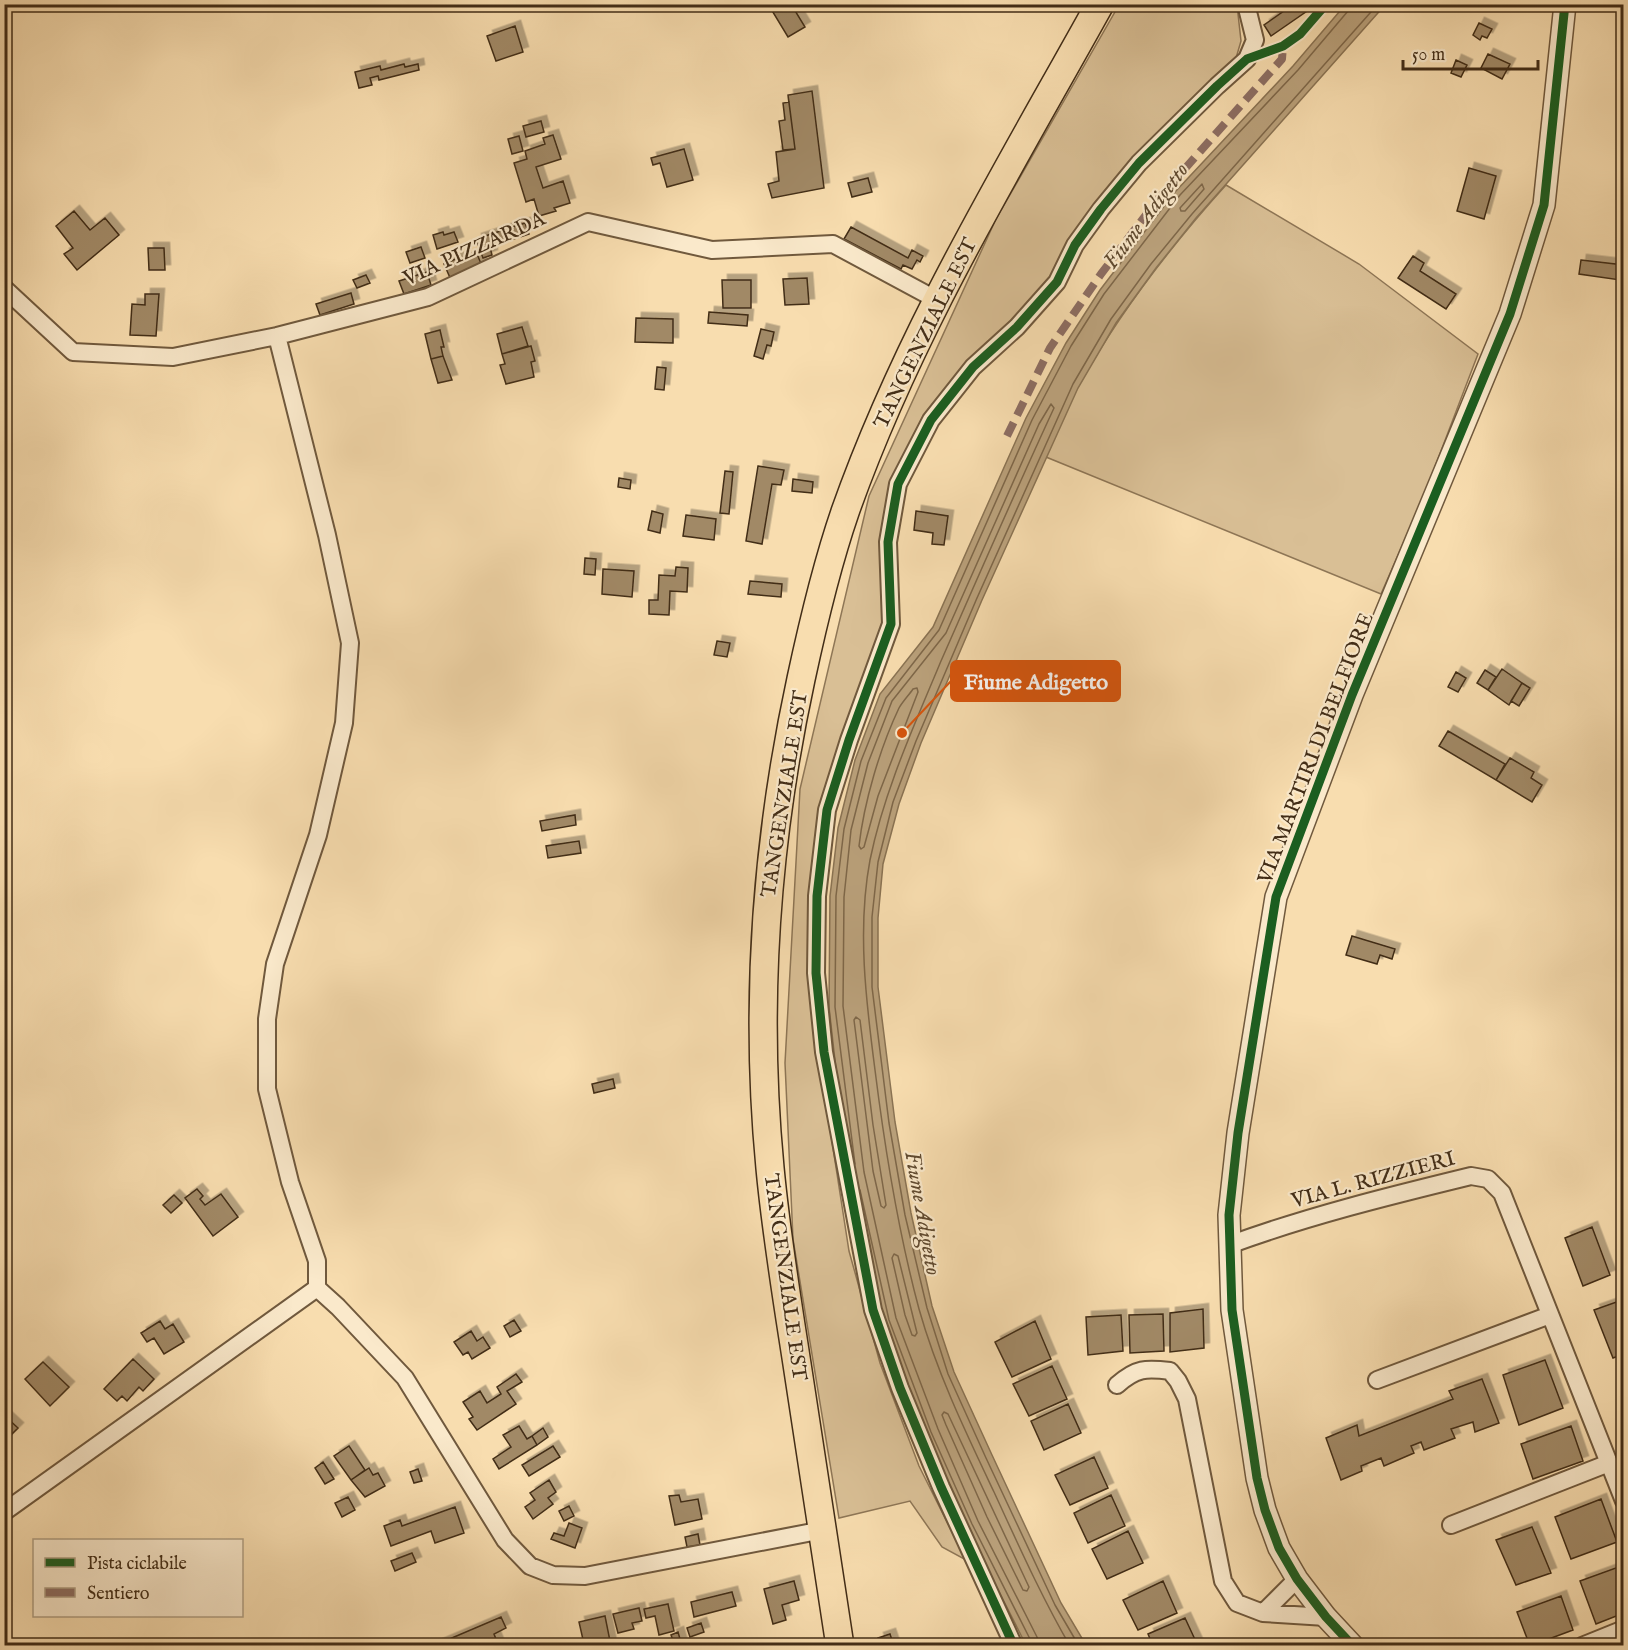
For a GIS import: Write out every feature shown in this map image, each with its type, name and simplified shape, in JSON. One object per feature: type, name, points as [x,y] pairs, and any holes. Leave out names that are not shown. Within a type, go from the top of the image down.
[{"type":"main road","name":"TANGENZIALE EST","points":[[840,1646],[781,1259],[770,1168],[765,1095],[763,948],[769,880],[786,748],[822,588],[844,515],[866,458],[912,351],[937,300],[1100,4]]},
{"type":"street","points":[[1014,1646],[900,1388],[873,1310],[824,1052],[816,973],[817,896],[827,810],[849,740],[891,624],[888,542],[898,484],[931,420],[973,367],[1017,327],[1057,282],[1075,245],[1126,178],[1247,59],[1255,40],[1246,4]]},
{"type":"street","name":"VIA MARTIRI DI BELFIORE","points":[[1353,1646],[1326,1617],[1298,1579],[1279,1548],[1265,1510],[1257,1478],[1232,1310],[1229,1245],[1232,1176],[1276,897],[1352,695],[1510,314],[1544,205],[1565,4]]},
{"type":"street","name":"VIA PIZZARDA","points":[[4,288],[74,352],[173,357],[277,336],[428,297],[588,222],[712,250],[833,244],[937,300]]},
{"type":"street","points":[[277,336],[327,535],[350,643],[344,723],[318,835],[275,964],[267,1019],[267,1089],[290,1182],[318,1261],[317,1288],[405,1378],[505,1540],[530,1566],[553,1575],[585,1576],[823,1530]]},
{"type":"street","name":"VIA L. RIZZIERI","points":[[1229,1245],[1372,1200],[1471,1176],[1488,1179],[1502,1193],[1623,1501]]},
{"type":"street","points":[[4,1512],[317,1288]]},
{"type":"street","points":[[1377,1380],[1550,1315]]},
{"type":"street","points":[[1117,1385],[1128,1375],[1147,1368],[1170,1371],[1178,1381],[1187,1399],[1223,1581],[1237,1603],[1263,1613],[1326,1617]]},
{"type":"street","points":[[1451,1525],[1609,1463]]},
{"type":"street","points":[[1263,1613],[1298,1579]]},
{"type":"street","points":[[1582,1646],[1623,1629]]},
{"type":"shaded area","points":[[1119,5],[1237,5],[1241,41],[1234,65],[1178,114],[1054,280],[1018,320],[895,480],[886,623],[822,805],[819,1058],[849,1251],[880,1363],[919,1466],[966,1560],[942,1547],[910,1501],[839,1518],[793,1239],[785,1063],[800,789],[869,496],[996,219]]},
{"type":"shaded area","points":[[1226,185],[1359,264],[1478,354],[1423,498],[1381,594],[1046,457],[1074,394],[1111,332],[1166,256]]},
{"type":"water","points":[[1345,5],[1385,5],[1196,218],[1116,323],[1078,388],[982,600],[921,743],[899,804],[883,864],[878,918],[878,987],[895,1122],[911,1213],[932,1306],[954,1372],[1061,1603],[1086,1645],[1026,1645],[966,1527],[925,1434],[883,1322],[838,1087],[829,1007],[830,896],[838,828],[855,760],[880,694],[933,627],[1026,418],[1066,343],[1100,290],[1175,192],[1293,66]]},
{"type":"building","points":[[340,4],[366,4],[342,11]]},
{"type":"building","points":[[768,4],[791,4],[805,27],[788,37]]},
{"type":"building","points":[[1294,4],[1307,4],[1310,9],[1271,36],[1264,25]]},
{"type":"building","points":[[1479,23],[1492,29],[1487,38],[1482,36],[1480,40],[1473,35]]},
{"type":"building","points":[[515,26],[523,52],[496,61],[487,36]]},
{"type":"building","points":[[1488,54],[1510,64],[1502,79],[1481,68]]},
{"type":"building","points":[[1456,60],[1467,65],[1461,77],[1451,73]]},
{"type":"building","points":[[404,64],[405,67],[418,64],[419,70],[379,80],[378,76],[370,78],[372,85],[359,88],[355,72],[380,66],[381,70]]},
{"type":"building","points":[[812,91],[824,188],[772,198],[768,184],[779,181],[776,152],[795,149],[788,95]]},
{"type":"building","points":[[789,102],[795,149],[783,150],[779,121],[785,120],[783,103]]},
{"type":"building","points":[[541,121],[544,132],[526,137],[523,126]]},
{"type":"building","points":[[553,135],[561,159],[536,167],[543,188],[563,181],[570,203],[554,208],[556,211],[539,216],[534,199],[526,202],[514,163],[527,159],[525,151],[545,144],[543,138]]},
{"type":"building","points":[[519,136],[523,151],[512,154],[508,139]]},
{"type":"building","points":[[684,149],[693,180],[667,187],[660,163],[653,165],[651,158]]},
{"type":"building","points":[[1469,168],[1496,176],[1484,219],[1457,211]]},
{"type":"building","points":[[868,178],[872,192],[852,197],[848,183]]},
{"type":"building","points":[[74,211],[90,230],[105,218],[119,235],[77,270],[64,254],[73,248],[56,226]]},
{"type":"building","points":[[525,223],[529,234],[490,247],[492,255],[483,258],[476,239]]},
{"type":"building","points":[[851,227],[908,258],[912,250],[923,256],[920,262],[917,260],[912,269],[903,265],[901,269],[844,239]]},
{"type":"building","points":[[443,232],[444,235],[454,232],[458,242],[437,249],[433,235]]},
{"type":"building","points":[[421,247],[425,258],[410,263],[406,252]]},
{"type":"building","points":[[148,248],[164,248],[165,270],[149,270]]},
{"type":"building","points":[[477,254],[482,266],[451,280],[444,264],[460,257],[461,261]]},
{"type":"building","points":[[1413,256],[1424,263],[1420,271],[1456,294],[1446,309],[1398,278]]},
{"type":"building","points":[[1581,260],[1624,265],[1624,284],[1620,284],[1621,280],[1579,274]]},
{"type":"building","points":[[427,272],[431,285],[404,294],[399,281]]},
{"type":"building","points":[[366,275],[370,283],[357,288],[353,280]]},
{"type":"building","points":[[807,278],[809,304],[785,305],[783,279]]},
{"type":"building","points":[[722,280],[751,280],[751,308],[723,308]]},
{"type":"building","points":[[351,293],[354,304],[320,315],[316,304]]},
{"type":"building","points":[[145,294],[159,294],[156,336],[130,335],[132,304],[145,305]]},
{"type":"building","points":[[709,312],[748,315],[747,326],[708,323]]},
{"type":"building","points":[[636,318],[673,319],[673,343],[635,342]]},
{"type":"building","points":[[522,327],[528,346],[502,354],[497,334]]},
{"type":"building","points":[[761,329],[774,332],[771,346],[767,345],[763,359],[754,356]]},
{"type":"building","points":[[440,330],[444,347],[441,347],[443,356],[431,359],[425,334]]},
{"type":"building","points":[[531,346],[535,361],[531,362],[534,377],[506,384],[500,365],[505,364],[502,354]]},
{"type":"building","points":[[443,356],[452,380],[438,383],[431,359]]},
{"type":"building","points":[[657,367],[666,368],[664,390],[655,389]]},
{"type":"building","points":[[758,466],[784,470],[781,485],[772,484],[762,544],[746,541]]},
{"type":"building","points":[[725,471],[733,472],[729,514],[720,513]]},
{"type":"building","points":[[619,478],[631,480],[630,489],[618,487]]},
{"type":"building","points":[[793,479],[813,482],[812,493],[792,491]]},
{"type":"building","points":[[652,511],[663,514],[660,533],[648,530]]},
{"type":"building","points":[[916,511],[948,516],[944,545],[932,544],[933,533],[914,530]]},
{"type":"building","points":[[686,515],[716,519],[714,540],[683,536]]},
{"type":"building","points":[[585,558],[596,559],[595,575],[584,574]]},
{"type":"building","points":[[676,567],[688,568],[687,592],[670,591],[669,615],[649,614],[649,600],[658,600],[659,575],[675,576]]},
{"type":"building","points":[[603,569],[634,571],[632,597],[602,594]]},
{"type":"building","points":[[750,581],[782,584],[781,597],[748,594]]},
{"type":"building","points":[[717,641],[730,643],[727,657],[714,655]]},
{"type":"building","points":[[1502,669],[1522,683],[1509,705],[1488,690]]},
{"type":"building","points":[[1485,670],[1496,677],[1488,690],[1477,683]]},
{"type":"building","points":[[1456,672],[1466,678],[1458,692],[1448,687]]},
{"type":"building","points":[[1522,683],[1530,688],[1519,706],[1511,701]]},
{"type":"building","points":[[1448,731],[1505,764],[1496,780],[1439,746]]},
{"type":"building","points":[[1510,758],[1534,772],[1531,778],[1542,785],[1532,802],[1496,780]]},
{"type":"building","points":[[575,815],[576,825],[542,831],[540,821]]},
{"type":"building","points":[[579,841],[581,853],[548,858],[546,846]]},
{"type":"building","points":[[1352,936],[1395,949],[1392,959],[1380,955],[1377,964],[1346,955]]},
{"type":"building","points":[[613,1079],[615,1088],[594,1093],[592,1084]]},
{"type":"building","points":[[197,1189],[203,1196],[200,1199],[205,1205],[221,1194],[238,1217],[213,1236],[185,1198]]},
{"type":"building","points":[[174,1195],[182,1203],[171,1213],[163,1205]]},
{"type":"building","points":[[1592,1227],[1610,1275],[1583,1286],[1565,1238]]},
{"type":"building","points":[[1622,1300],[1624,1354],[1613,1358],[1594,1310]]},
{"type":"building","points":[[1203,1309],[1204,1348],[1170,1352],[1170,1313]]},
{"type":"building","points":[[1163,1314],[1164,1351],[1130,1353],[1129,1315]]},
{"type":"building","points":[[1121,1315],[1123,1351],[1088,1355],[1086,1317]]},
{"type":"building","points":[[514,1320],[521,1331],[510,1337],[504,1326]]},
{"type":"building","points":[[160,1321],[165,1329],[173,1324],[184,1342],[164,1354],[154,1338],[147,1342],[141,1333]]},
{"type":"building","points":[[1035,1321],[1051,1359],[1012,1377],[995,1342]]},
{"type":"building","points":[[471,1331],[477,1341],[483,1337],[490,1348],[472,1359],[468,1352],[463,1355],[454,1342]]},
{"type":"building","points":[[133,1359],[154,1379],[143,1391],[139,1387],[127,1401],[122,1396],[117,1401],[104,1389]]},
{"type":"building","points":[[1545,1360],[1563,1408],[1519,1425],[1503,1375]]},
{"type":"building","points":[[43,1362],[69,1387],[50,1406],[25,1379]]},
{"type":"building","points":[[1052,1366],[1067,1399],[1029,1416],[1013,1384]]},
{"type":"building","points":[[516,1374],[522,1382],[507,1391],[516,1404],[477,1430],[469,1419],[473,1417],[463,1402],[480,1391],[487,1403],[501,1394],[497,1387]]},
{"type":"building","points":[[1482,1379],[1499,1423],[1475,1432],[1473,1422],[1451,1429],[1455,1438],[1424,1450],[1421,1442],[1411,1446],[1414,1453],[1384,1466],[1381,1458],[1361,1466],[1362,1471],[1341,1480],[1326,1438],[1357,1425],[1359,1436],[1453,1399],[1449,1391]]},
{"type":"building","points":[[1624,1382],[1624,1396],[1619,1384]]},
{"type":"building","points":[[1068,1404],[1081,1433],[1044,1450],[1031,1421]]},
{"type":"building","points":[[4,1415],[18,1428],[4,1442]]},
{"type":"building","points":[[519,1426],[527,1439],[532,1436],[537,1445],[499,1469],[493,1459],[511,1447],[503,1435]]},
{"type":"building","points":[[1571,1426],[1583,1461],[1533,1479],[1521,1444]]},
{"type":"building","points":[[543,1428],[548,1437],[537,1445],[532,1436]]},
{"type":"building","points":[[349,1446],[365,1470],[351,1480],[334,1456]]},
{"type":"building","points":[[553,1446],[560,1457],[529,1476],[522,1465]]},
{"type":"building","points":[[1094,1457],[1108,1488],[1070,1505],[1055,1475]]},
{"type":"building","points":[[323,1462],[334,1479],[325,1484],[315,1468]]},
{"type":"building","points":[[369,1468],[373,1475],[378,1473],[385,1486],[365,1497],[351,1480]]},
{"type":"building","points":[[418,1469],[422,1481],[414,1483],[410,1472]]},
{"type":"building","points":[[549,1480],[556,1492],[548,1498],[553,1504],[533,1519],[525,1507],[535,1500],[530,1493]]},
{"type":"building","points":[[679,1495],[681,1502],[698,1499],[702,1519],[675,1525],[669,1496]]},
{"type":"building","points":[[1111,1495],[1125,1526],[1088,1543],[1074,1513]]},
{"type":"building","points":[[348,1497],[355,1510],[342,1517],[335,1503]]},
{"type":"building","points":[[1601,1499],[1617,1542],[1571,1559],[1555,1517]]},
{"type":"building","points":[[569,1506],[574,1516],[564,1521],[559,1511]]},
{"type":"building","points":[[455,1507],[464,1533],[435,1543],[431,1531],[391,1546],[384,1526],[400,1520],[402,1526]]},
{"type":"building","points":[[569,1523],[582,1528],[575,1548],[551,1539],[554,1533],[564,1536]]},
{"type":"building","points":[[1532,1527],[1551,1573],[1516,1585],[1496,1540]]},
{"type":"building","points":[[1128,1531],[1143,1563],[1107,1579],[1092,1549]]},
{"type":"building","points":[[698,1534],[700,1545],[687,1547],[685,1537]]},
{"type":"building","points":[[412,1553],[416,1562],[395,1571],[391,1561]]},
{"type":"building","points":[[1624,1565],[1624,1613],[1596,1624],[1580,1581]]},
{"type":"building","points":[[794,1581],[799,1600],[782,1605],[786,1620],[773,1624],[764,1589]]},
{"type":"building","points":[[1163,1581],[1177,1613],[1138,1630],[1123,1600]]},
{"type":"building","points":[[732,1592],[736,1606],[694,1617],[691,1602]]},
{"type":"building","points":[[1561,1596],[1573,1630],[1530,1646],[1517,1612]]},
{"type":"building","points":[[668,1604],[674,1631],[659,1635],[655,1616],[646,1618],[644,1609]]},
{"type":"building","points":[[639,1608],[642,1621],[632,1623],[634,1629],[618,1633],[613,1614]]},
{"type":"building","points":[[605,1616],[611,1646],[577,1646],[584,1644],[579,1622]]},
{"type":"building","points":[[501,1617],[506,1628],[494,1634],[498,1644],[492,1646],[433,1646]]},
{"type":"building","points":[[1185,1618],[1198,1646],[1153,1646],[1148,1634]]},
{"type":"building","points":[[701,1623],[704,1632],[690,1637],[687,1628]]},
{"type":"building","points":[[678,1632],[682,1646],[675,1646],[671,1635]]},
{"type":"building","points":[[890,1634],[894,1646],[881,1646],[878,1638]]},
{"type":"marked path","points":[[1007,436],[1050,348],[1101,274],[1158,199],[1282,59],[1283,46]]},
{"type":"cycle path","points":[[1014,1646],[941,1487],[900,1388],[873,1310],[824,1052],[816,973],[817,896],[827,810],[849,740],[891,624],[888,542],[898,484],[931,420],[973,367],[1017,327],[1057,282],[1075,245],[1139,163],[1247,59],[1283,46],[1300,34],[1326,4]]},
{"type":"cycle path","points":[[1353,1646],[1326,1617],[1297,1579],[1279,1548],[1265,1510],[1257,1478],[1232,1310],[1229,1215],[1238,1133],[1276,897],[1352,695],[1510,314],[1544,205],[1565,4]]},
{"type":"place","name":"Fiume Adigetto","points":[[902,733]]}]
